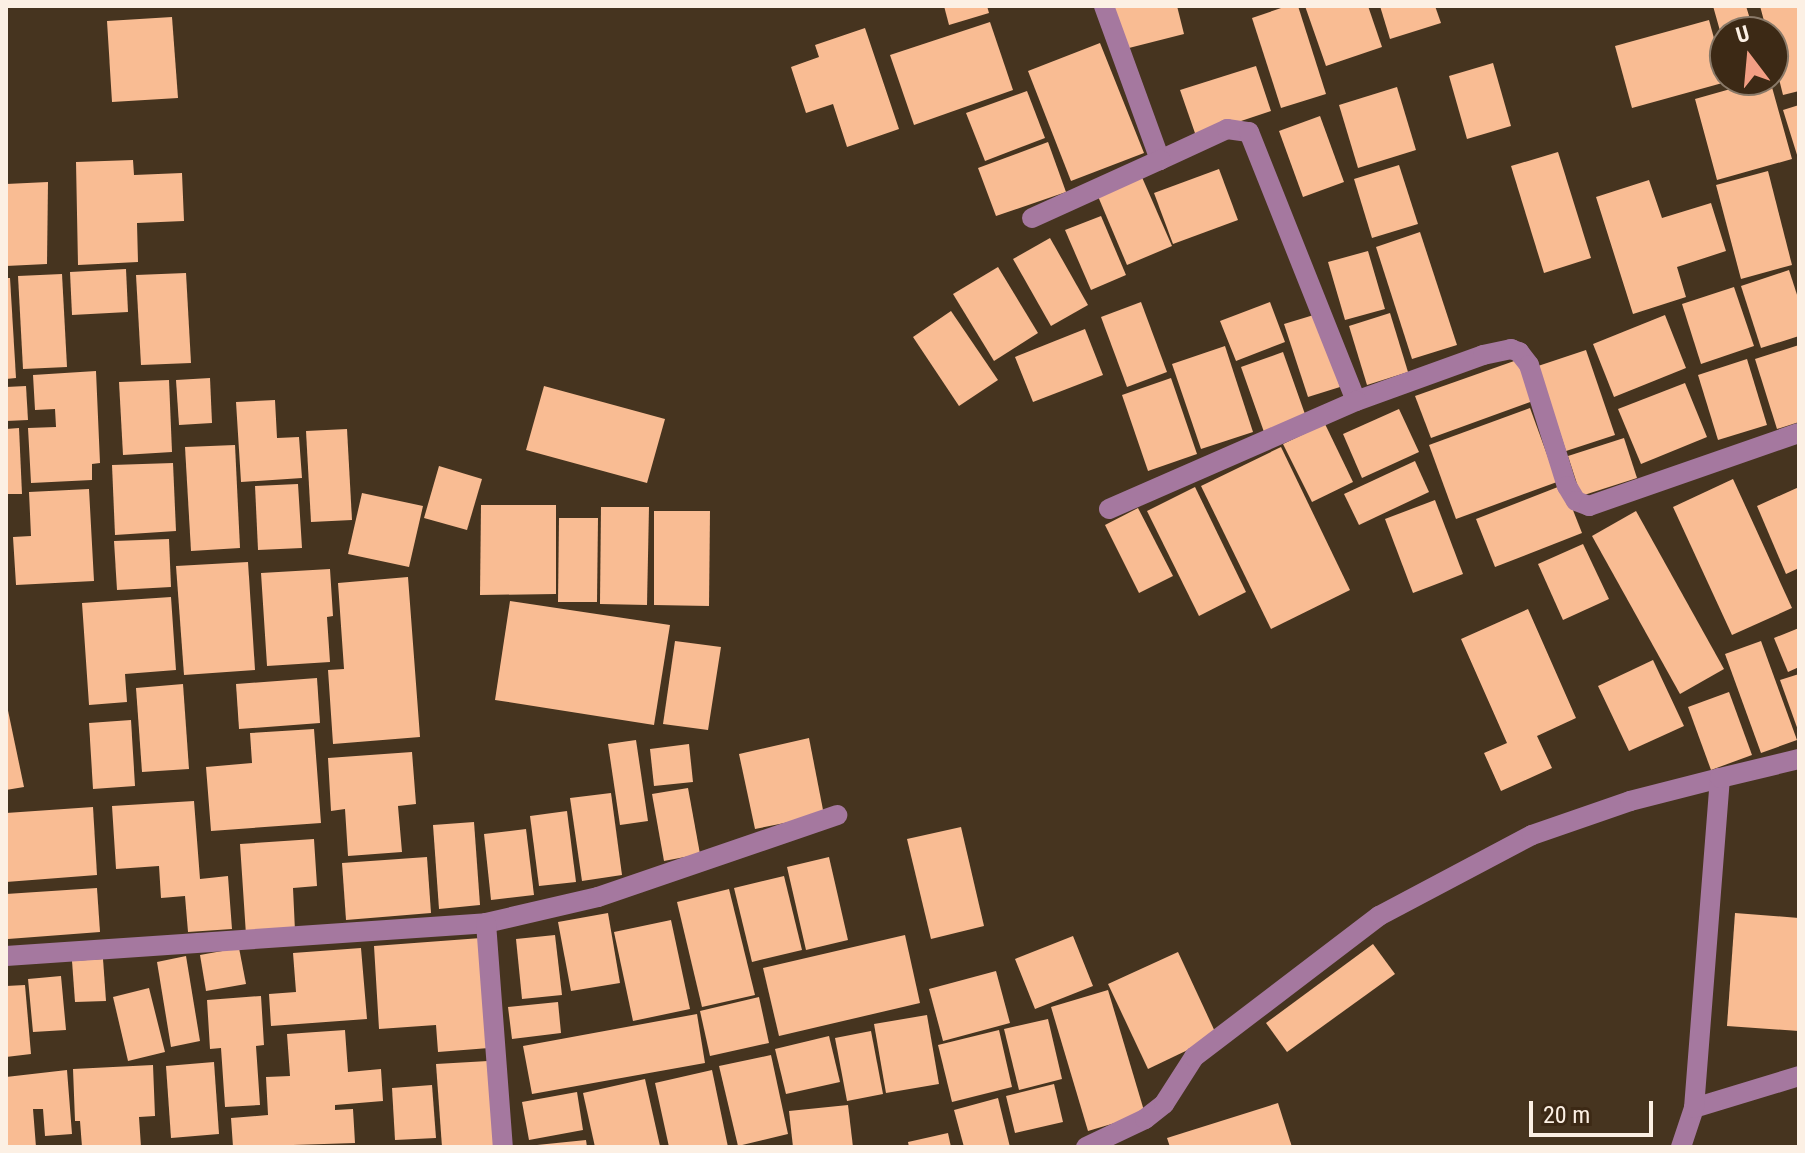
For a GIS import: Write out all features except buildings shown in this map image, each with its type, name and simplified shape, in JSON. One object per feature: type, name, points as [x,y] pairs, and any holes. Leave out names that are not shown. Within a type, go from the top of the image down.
[{"type":"street","points":[[1104,6],[1160,160]]},
{"type":"street","points":[[1032,218],[1227,129],[1249,132],[1356,401]]},
{"type":"street","points":[[1109,509],[1356,401],[1483,355],[1511,349],[1519,352],[1529,365],[1567,486],[1576,501],[1589,506],[1799,433]]},
{"type":"street","points":[[1086,1147],[1145,1119],[1164,1104],[1194,1057],[1379,916],[1532,835],[1630,801],[1799,759]]},
{"type":"street","points":[[1681,1147],[1694,1108],[1720,778]]},
{"type":"street","points":[[6,956],[486,923],[598,897],[837,815]]},
{"type":"street","points":[[486,923],[503,1147]]},
{"type":"street","points":[[1694,1108],[1799,1076]]}]
